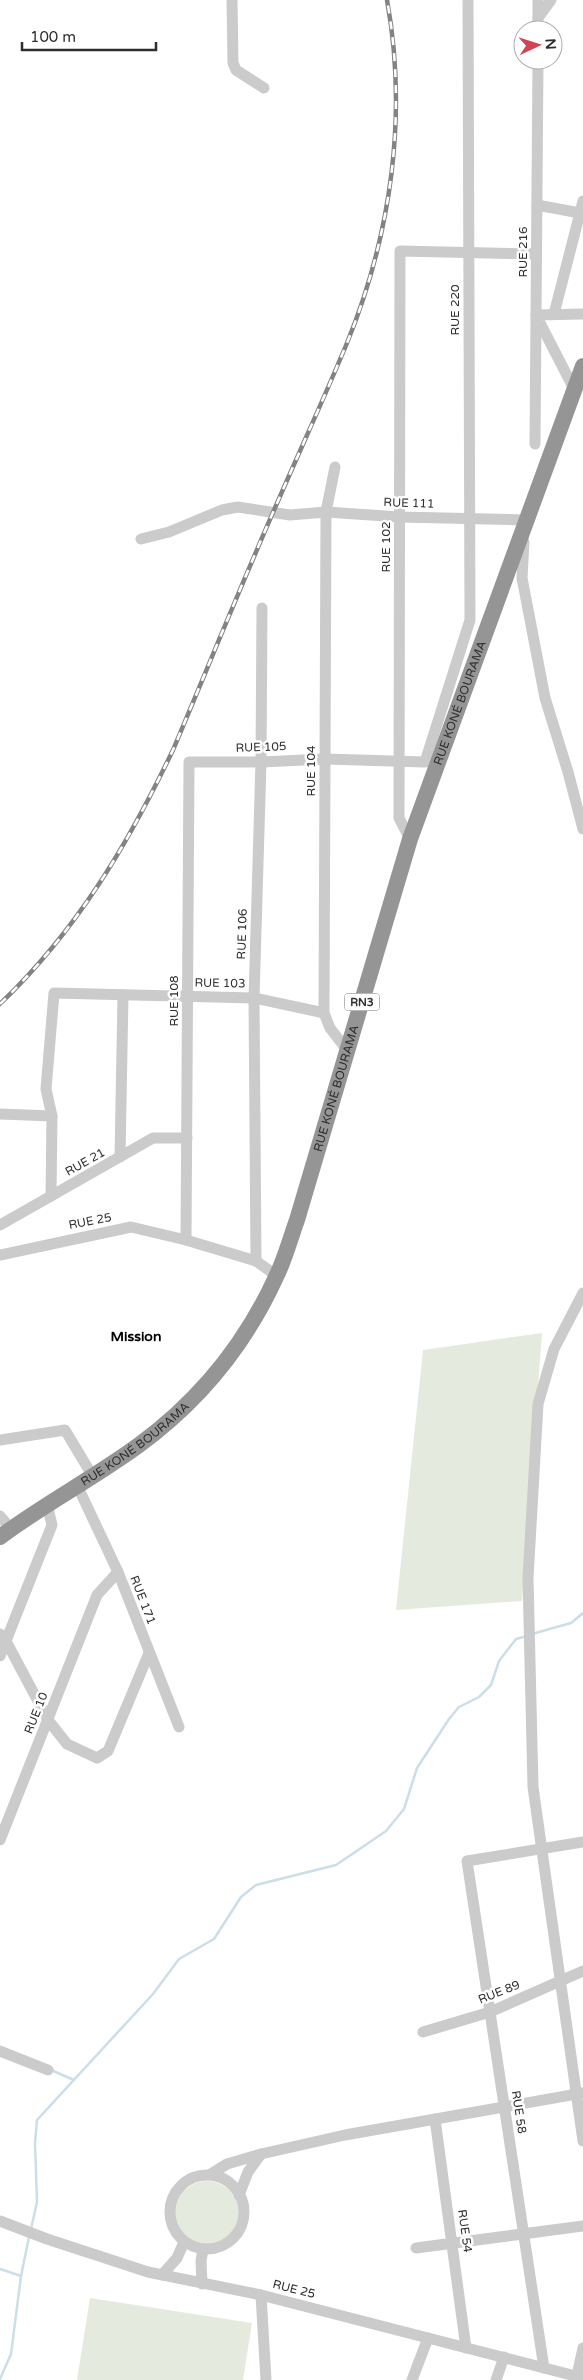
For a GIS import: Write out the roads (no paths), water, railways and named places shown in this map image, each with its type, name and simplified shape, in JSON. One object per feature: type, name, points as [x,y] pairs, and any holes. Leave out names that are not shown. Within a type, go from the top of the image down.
[{"type":"highway","name":"RUE KONÉ BOURAMA","points":[[6,1533],[46,1504],[138,1446],[204,1387],[227,1361],[258,1314],[277,1276],[297,1220],[410,839],[583,366]]},
{"type":"street","points":[[232,0],[233,63],[236,70],[264,88]]},
{"type":"street","name":"RUE 220","points":[[425,762],[470,620],[468,519],[468,0]]},
{"type":"street","points":[[538,0],[538,18]]},
{"type":"street","points":[[538,18],[550,0]]},
{"type":"street","name":"RUE 216","points":[[535,444],[538,70]]},
{"type":"street","points":[[537,205],[582,207],[554,314]]},
{"type":"street","name":"RUE 102","points":[[410,839],[399,818],[400,251],[468,252]]},
{"type":"street","points":[[468,252],[536,254]]},
{"type":"street","points":[[574,389],[536,315],[583,314]]},
{"type":"street","name":"RUE 104","points":[[335,467],[326,512],[324,1013],[330,1028],[347,1050]]},
{"type":"street","name":"RUE 111","points":[[141,539],[169,532],[222,510],[238,506],[290,515],[326,512],[400,518],[527,520]]},
{"type":"street","points":[[527,520],[522,562],[524,588],[530,608],[545,698],[583,829]]},
{"type":"street","name":"RUE 106","points":[[256,1261],[254,998],[261,762],[262,608]]},
{"type":"street","name":"RUE 105","points":[[189,762],[261,762],[325,759],[425,762]]},
{"type":"street","name":"RUE 108","points":[[186,1240],[189,762]]},
{"type":"street","name":"RUE 103","points":[[52,1116],[46,1089],[54,993],[254,998],[324,1013]]},
{"type":"street","points":[[120,1157],[122,995]]},
{"type":"street","points":[[0,1114],[52,1116],[51,1196]]},
{"type":"street","name":"RUE 21","points":[[0,1225],[153,1138],[187,1138]]},
{"type":"street","name":"RUE 25","points":[[0,1255],[131,1227],[186,1240],[256,1261],[277,1276]]},
{"type":"street","points":[[583,1293],[554,1350],[538,1404],[528,1578],[533,1787],[560,1981],[580,2094],[583,2141]]},
{"type":"street","points":[[0,1440],[65,1430],[92,1475]]},
{"type":"street","name":"RUE 171","points":[[77,1485],[118,1572],[179,1727]]},
{"type":"street","points":[[0,1656],[3,1637],[52,1525],[46,1504]]},
{"type":"street","points":[[0,1516],[6,1533]]},
{"type":"street","name":"RUE 10","points":[[0,1840],[97,1595],[118,1572]]},
{"type":"street","points":[[3,1637],[48,1720],[67,1744],[97,1758],[108,1751],[149,1653]]},
{"type":"street","points":[[542,1849],[583,1842]]},
{"type":"street","name":"RUE 58","points":[[542,1849],[467,1861],[544,2368]]},
{"type":"street","name":"RUE 89","points":[[423,2032],[490,2012],[583,1971]]},
{"type":"street","points":[[0,2051],[48,2070]]},
{"type":"street","points":[[211,2174],[223,2178],[234,2186],[239,2194],[244,2210],[242,2223],[237,2234],[229,2242],[219,2247],[203,2249],[184,2242],[176,2234],[170,2220],[169,2210],[173,2196],[180,2185],[191,2178],[211,2174],[227,2164],[261,2154],[345,2135],[580,2094]]},
{"type":"street","name":"RUE 54","points":[[435,2119],[454,2244],[466,2348]]},
{"type":"street","points":[[239,2194],[248,2172],[261,2154]]},
{"type":"street","name":"RUE 25","points":[[0,2221],[47,2239],[162,2275],[261,2295],[579,2378]]},
{"type":"street","points":[[416,2248],[583,2226]]},
{"type":"street","points":[[162,2275],[177,2258],[184,2242]]},
{"type":"street","points":[[202,2284],[201,2261],[203,2249]]},
{"type":"street","points":[[261,2295],[266,2380]]},
{"type":"street","points":[[412,2380],[428,2338]]},
{"type":"street","points":[[579,2378],[583,2348]]},
{"type":"street","points":[[496,2380],[504,2358]]},
{"type":"waterway","points":[[532,1634],[571,1623],[583,1613]]},
{"type":"waterway","points":[[31,2229],[37,2202],[35,2143],[37,2120],[153,1994],[179,1959],[214,1939],[241,1897],[256,1885],[336,1865],[386,1831],[404,1809],[417,1768],[449,1719],[459,1707],[479,1697],[491,1685],[499,1661],[516,1639],[527,1636]]},
{"type":"waterway","points":[[51,2070],[74,2080]]},
{"type":"waterway","points":[[0,2379],[11,2354],[21,2276],[29,2237]]},
{"type":"waterway","points":[[0,2269],[21,2276]]},
{"type":"railway","points":[[0,1004],[28,976],[76,916],[118,853],[156,785],[173,750],[251,563],[347,343],[375,260],[385,217],[391,174],[395,131],[396,87],[393,43],[387,0]]},
{"type":"district","name":"Mission","points":[[136,1336]]}]
